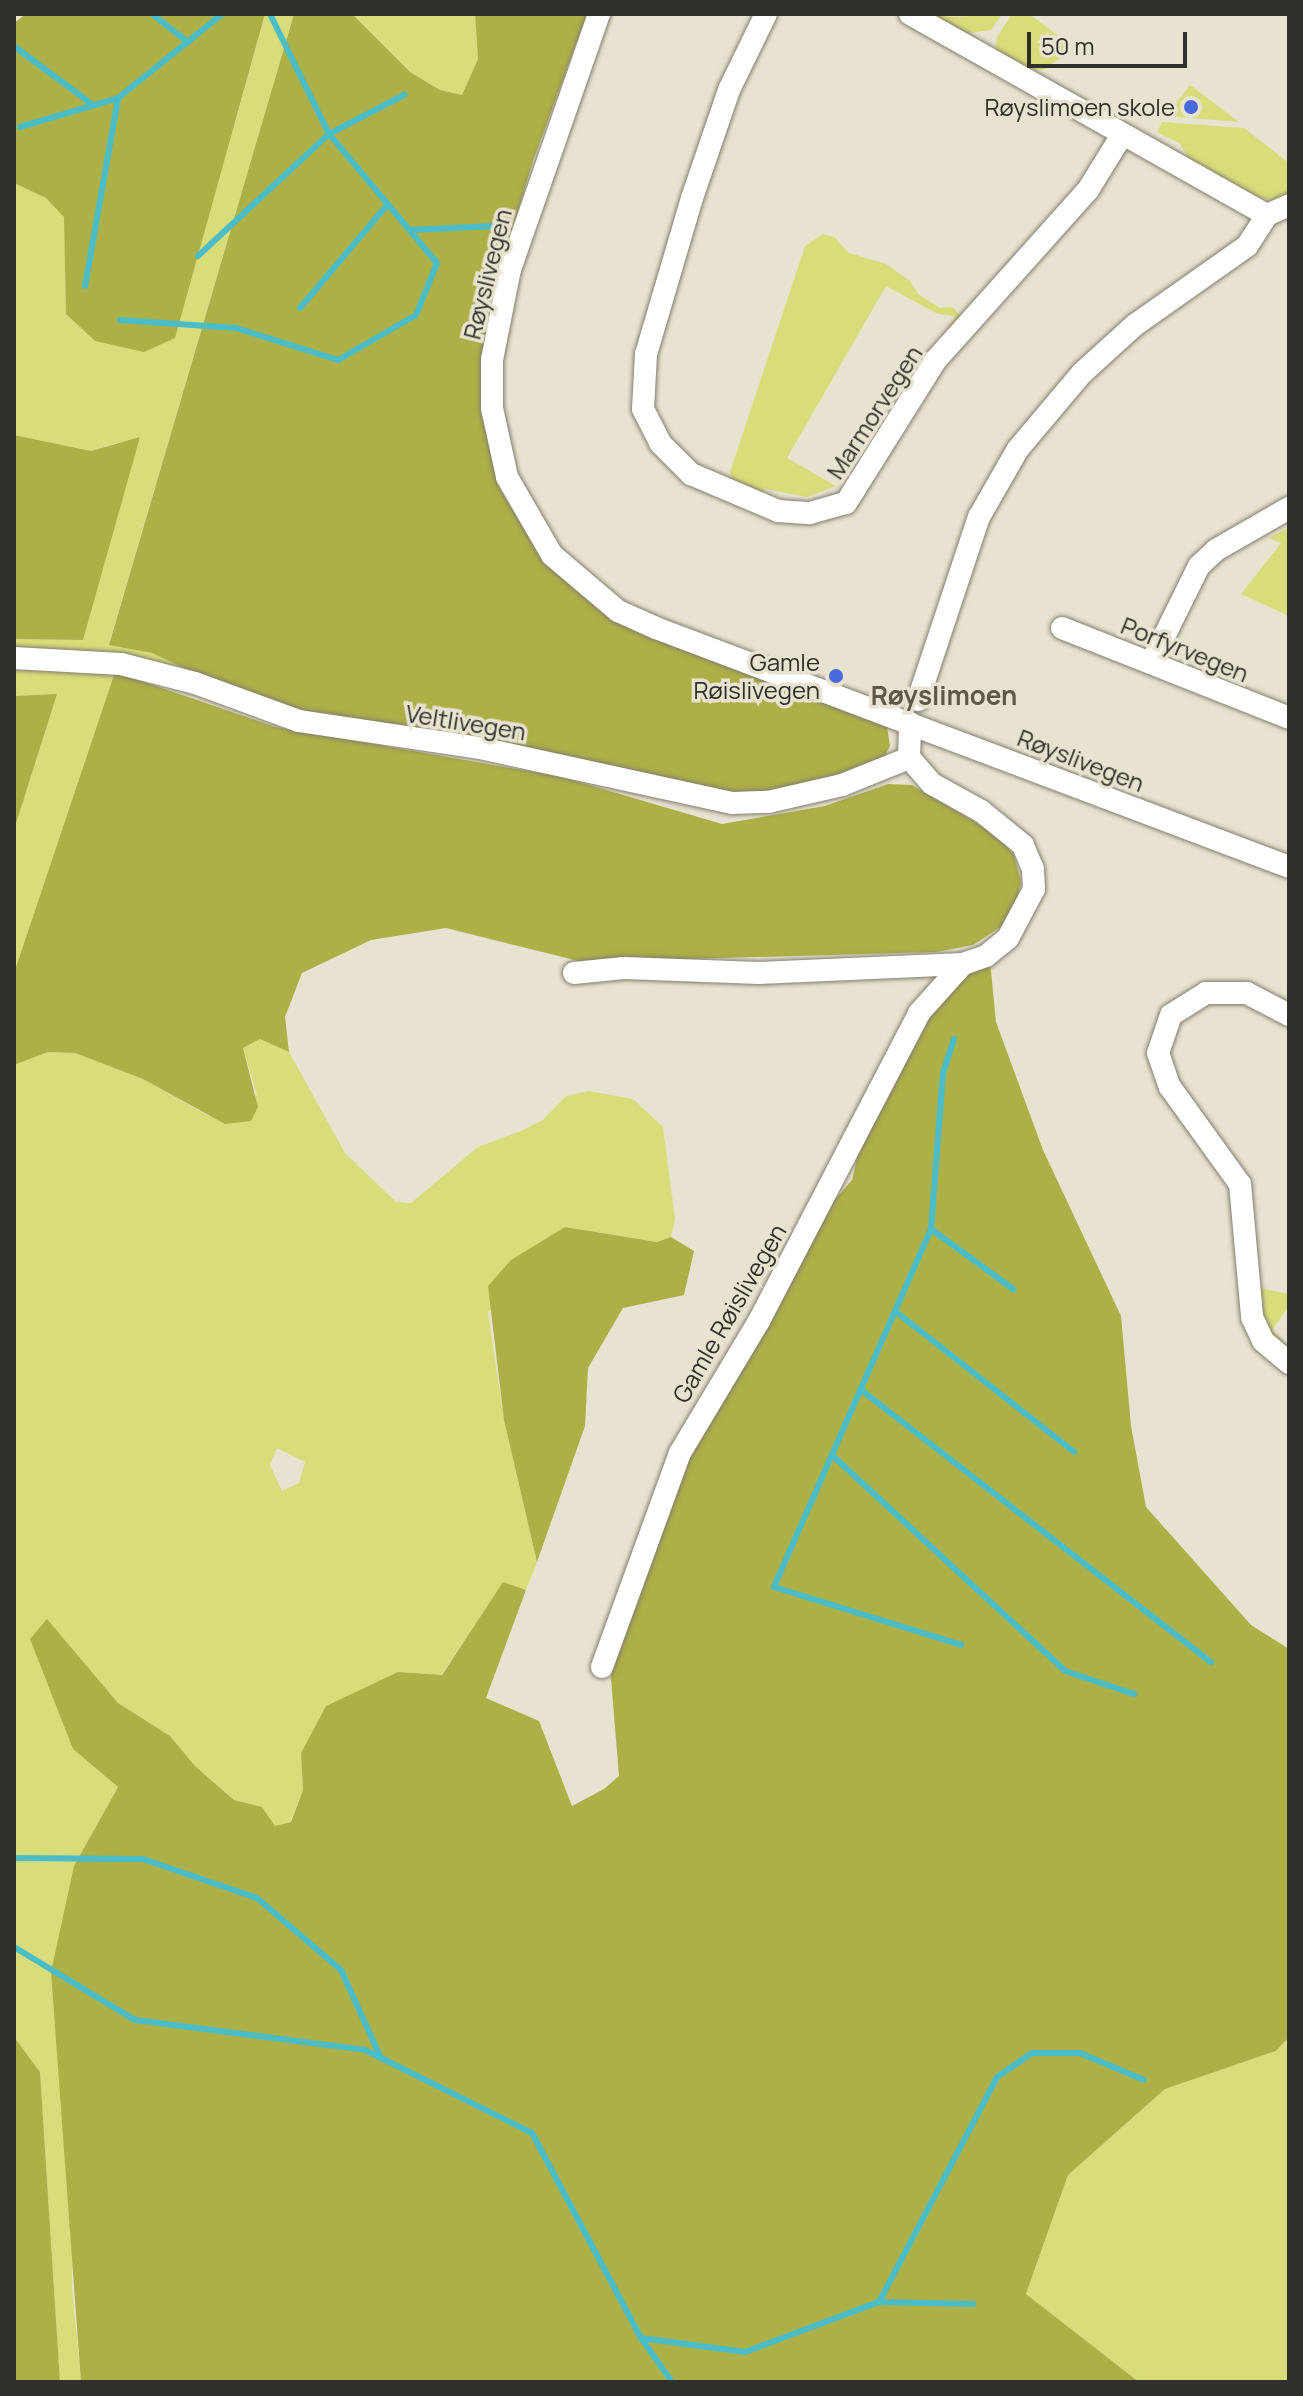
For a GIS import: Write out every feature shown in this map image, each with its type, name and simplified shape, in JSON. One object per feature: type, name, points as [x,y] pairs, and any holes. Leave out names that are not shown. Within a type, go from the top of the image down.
[{"type":"street","name":"Røyslivegen","points":[[599,14],[560,114],[499,311],[492,408],[507,477],[552,555],[618,611],[1289,867]]},
{"type":"street","name":"Marmorvegen","points":[[766,14],[729,90],[692,198],[646,354],[643,409],[660,443],[691,474],[778,511],[810,513],[846,503],[935,361],[1088,190],[1122,135]]},
{"type":"street","points":[[910,14],[1267,215]]},
{"type":"street","points":[[918,700],[974,529],[1018,449],[1082,373],[1135,325],[1247,246],[1267,215],[1289,205]]},
{"type":"street","points":[[1151,663],[1199,566],[1216,550],[1289,508]]},
{"type":"street","name":"Porfyrvegen","points":[[1062,628],[1289,718]]},
{"type":"street","name":"Veltlivegen","points":[[14,658],[121,664],[195,683],[299,721],[480,748],[732,803],[768,802],[842,785],[909,758]]},
{"type":"street","points":[[909,758],[910,723]]},
{"type":"street","name":"Gamle Røislivegen","points":[[574,973],[624,968],[759,973],[963,964],[986,956],[1019,925],[1034,889],[1033,869],[1023,845],[1006,828],[932,784],[909,758]]},
{"type":"street","name":"Gamle Røislivegen","points":[[602,1667],[655,1511],[685,1442],[766,1308],[919,1013],[963,964]]},
{"type":"street","points":[[1289,1015],[1247,993],[1206,993],[1171,1015],[1158,1053],[1170,1087],[1240,1184],[1252,1317],[1263,1341],[1289,1363]]},
{"type":"green space","points":[[265,14],[294,14],[109,644],[152,653],[210,680],[14,651],[14,639],[83,640],[117,443],[91,451],[14,435],[14,183],[46,198],[65,217],[66,314],[95,341],[234,127]]},
{"type":"green space","points":[[352,14],[475,14],[478,59],[462,95],[440,90],[410,72]]},
{"type":"green space","points":[[925,14],[954,17],[1002,14],[991,30],[962,34]]},
{"type":"green space","points":[[1012,14],[1029,14],[1066,43],[1060,58],[1045,69],[1028,71],[995,50],[997,37]]},
{"type":"green space","points":[[1190,85],[1239,122],[1166,116]]},
{"type":"green space","points":[[1162,122],[1244,128],[1289,163],[1289,198],[1275,201],[1245,194],[1191,161],[1179,143],[1157,132]]},
{"type":"green space","points":[[823,234],[834,237],[849,253],[886,264],[910,281],[918,294],[940,308],[953,307],[962,318],[948,328],[956,316],[938,314],[886,286],[787,458],[836,486],[807,497],[765,489],[761,497],[732,483],[730,472],[805,246]]},
{"type":"green space","points":[[1289,527],[1289,616],[1241,594],[1281,543],[1269,538]]},
{"type":"green space","points":[[58,669],[115,672],[14,973],[14,830],[57,694],[14,696],[14,671]]},
{"type":"green space","points":[[260,1039],[289,1052],[345,1153],[396,1202],[411,1203],[478,1147],[543,1120],[566,1096],[589,1091],[633,1099],[663,1127],[675,1219],[671,1237],[657,1242],[565,1227],[488,1313],[504,1420],[537,1562],[526,1590],[503,1583],[441,1675],[398,1672],[301,1753],[303,1790],[290,1822],[275,1827],[262,1807],[234,1800],[195,1766],[170,1736],[118,1703],[47,1620],[73,1749],[118,1787],[74,1866],[72,2286],[81,2382],[60,2382],[40,2072],[14,2037],[14,1065],[48,1052],[75,1053],[143,1079],[209,1116],[257,1095],[243,1048]],"holes":[[[277,1448],[305,1462],[299,1483],[282,1491],[270,1465]]]},
{"type":"green space","points":[[1254,1287],[1289,1294],[1289,1306],[1272,1330],[1289,1348],[1289,1357],[1269,1337]]},
{"type":"green space","points":[[1289,2037],[1289,2382],[1139,2382],[1026,2294],[1068,2175],[1165,2089],[1276,2051]]},
{"type":"shaded area","points":[[26,14],[265,14],[175,338],[144,352],[95,341],[66,314],[64,217],[46,198],[14,183],[14,23]]},
{"type":"shaded area","points":[[294,14],[352,14],[410,72],[440,90],[462,95],[478,59],[475,14],[587,14],[533,161],[487,314],[481,413],[500,489],[543,561],[588,600],[618,620],[887,726],[890,746],[884,758],[848,778],[735,797],[320,718],[210,680],[152,653],[109,645]]},
{"type":"shaded area","points":[[14,435],[91,451],[140,437],[83,640],[14,639]]},
{"type":"shaded area","points":[[115,672],[276,727],[562,777],[722,824],[825,806],[888,784],[912,785],[997,835],[1014,855],[1021,881],[1016,904],[1005,924],[973,945],[936,952],[583,962],[446,928],[371,940],[302,973],[285,1017],[289,1052],[260,1039],[243,1048],[258,1107],[251,1121],[225,1124],[143,1079],[75,1053],[48,1052],[14,1065],[14,973]]},
{"type":"shaded area","points":[[57,694],[14,830],[14,696]]},
{"type":"shaded area","points":[[990,961],[996,1022],[1043,1150],[1121,1316],[1131,1426],[1146,1507],[1251,1625],[1289,1649],[1289,2037],[1276,2051],[1165,2089],[1068,2175],[1026,2294],[1139,2382],[81,2382],[51,1972],[74,1866],[118,1787],[73,1749],[30,1639],[47,1619],[118,1703],[170,1736],[195,1766],[234,1800],[262,1807],[275,1826],[291,1822],[303,1790],[301,1753],[326,1706],[398,1672],[442,1675],[503,1582],[526,1590],[486,1698],[539,1721],[572,1806],[604,1789],[619,1776],[610,1667],[674,1482],[831,1204],[852,1180],[860,1145],[929,1009],[960,975]]},
{"type":"shaded area","points":[[565,1227],[657,1242],[671,1237],[694,1251],[684,1295],[623,1308],[588,1368],[585,1426],[537,1562],[504,1420],[488,1286],[511,1260]]},
{"type":"shaded area","points":[[14,2037],[40,2072],[60,2382],[14,2382]]},
{"type":"waterway","points":[[152,14],[188,42]]},
{"type":"waterway","points":[[20,127],[118,98],[222,14]]},
{"type":"waterway","points":[[120,320],[236,328],[338,360],[416,315],[437,263],[329,134],[270,14]]},
{"type":"waterway","points":[[15,47],[93,105]]},
{"type":"waterway","points":[[198,256],[329,134],[404,95]]},
{"type":"waterway","points":[[85,286],[118,98]]},
{"type":"waterway","points":[[300,308],[388,204]]},
{"type":"waterway","points":[[410,230],[494,226]]},
{"type":"waterway","points":[[954,1039],[943,1073],[931,1229],[774,1587],[961,1645]]},
{"type":"waterway","points":[[931,1229],[1013,1289]]},
{"type":"waterway","points":[[895,1311],[1074,1452]]},
{"type":"waterway","points":[[860,1389],[1211,1662]]},
{"type":"waterway","points":[[832,1455],[1065,1671],[1134,1694]]},
{"type":"waterway","points":[[14,1858],[143,1859],[257,1898],[341,1970],[381,2058]]},
{"type":"waterway","points":[[14,1947],[135,2020],[365,2050],[532,2133],[641,2338],[672,2382]]},
{"type":"waterway","points":[[641,2338],[745,2352],[879,2302],[997,2077],[1032,2053],[1080,2053],[1144,2080]]},
{"type":"waterway","points":[[879,2302],[973,2304]]},
{"type":"place","name":"Røyslimoen skole","points":[[1191,107]]},
{"type":"place","name":"Gamle Røislivegen","points":[[836,676]]},
{"type":"district","name":"Røyslimoen","points":[[944,696]]}]
